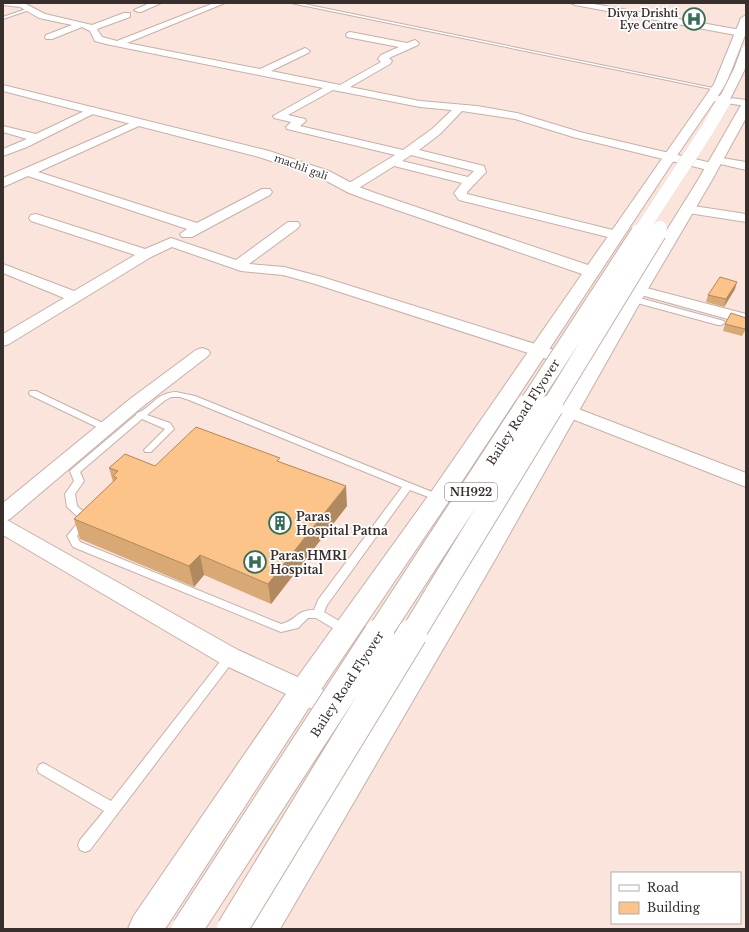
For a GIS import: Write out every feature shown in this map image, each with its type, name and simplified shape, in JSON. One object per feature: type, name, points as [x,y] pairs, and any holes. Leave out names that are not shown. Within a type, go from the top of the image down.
[{"type":"main road","points":[[145,929],[304,691],[439,498],[715,90],[742,46],[743,20]]},
{"type":"main road","name":"Bailey Road Flyover","points":[[187,929],[707,130],[728,90],[742,46]]},
{"type":"main road","name":"Bailey Road Flyover","points":[[232,929],[719,132],[746,80]]},
{"type":"main road","name":"machli gali","points":[[3,88],[290,162],[324,174],[350,188],[370,196],[587,279],[636,295]]},
{"type":"main road","points":[[260,929],[487,552],[746,107]]},
{"type":"street","points":[[138,10],[157,3]]},
{"type":"street","points":[[117,44],[221,3]]},
{"type":"street","points":[[575,3],[742,46]]},
{"type":"street","points":[[3,4],[22,5],[42,16],[81,24],[91,28],[98,39],[117,44],[420,104],[460,107],[517,116],[577,135],[669,157],[746,166]]},
{"type":"street","points":[[91,28],[127,15]]},
{"type":"street","points":[[49,37],[81,24]]},
{"type":"street","points":[[350,35],[411,44],[384,58],[387,62],[278,116],[301,121],[291,127],[480,169],[480,172],[460,193],[463,196],[616,235]]},
{"type":"street","points":[[260,73],[305,51]]},
{"type":"street","points":[[715,90],[746,103]]},
{"type":"street","points":[[350,188],[437,132],[460,107]]},
{"type":"street","points":[[3,153],[93,110]]},
{"type":"street","points":[[3,183],[137,123]]},
{"type":"street","points":[[3,129],[37,138]]},
{"type":"street","points":[[391,162],[471,181]]},
{"type":"street","points":[[27,172],[199,228]]},
{"type":"street","points":[[3,341],[146,254],[199,228],[266,192]]},
{"type":"street","points":[[687,209],[746,218]]},
{"type":"street","points":[[36,218],[146,254]]},
{"type":"street","points":[[238,265],[293,225]]},
{"type":"street","points":[[171,242],[253,269],[294,273],[593,368]]},
{"type":"street","points":[[3,268],[75,297]]},
{"type":"street","points":[[636,295],[746,319]]},
{"type":"street","points":[[3,514],[136,403],[202,354]]},
{"type":"street","points":[[568,411],[746,480]]},
{"type":"street","points":[[3,526],[230,657],[304,691],[376,736]]},
{"type":"lane","points":[[293,3],[715,90]]},
{"type":"lane","points":[[312,3],[715,90]]},
{"type":"lane","points":[[3,18],[30,9]]},
{"type":"lane","points":[[636,295],[720,323]]},
{"type":"lane","points":[[33,393],[106,428]]},
{"type":"lane","points":[[346,631],[318,614],[305,614],[294,625],[281,628],[76,544],[72,536],[80,526],[83,516],[72,506],[70,494],[79,481],[75,471],[140,415],[165,396],[173,394],[183,395],[439,498]]},
{"type":"lane","points":[[140,415],[167,425],[170,430],[148,450]]},
{"type":"lane","points":[[318,614],[322,603],[408,485]]},
{"type":"lane","points":[[85,845],[230,657]]},
{"type":"lane","points":[[43,769],[113,809]]},
{"type":"building","points":[[720,277],[737,282],[726,299],[708,295]]},
{"type":"building","points":[[731,313],[746,318],[745,329],[725,324]]},
{"type":"building","name":"Paras Hospital Patna","points":[[196,427],[280,458],[277,461],[346,486],[268,584],[200,555],[189,566],[74,519],[117,478],[113,476],[118,471],[109,468],[125,454],[155,466]]},
{"type":"place","name":"Divya Drishti Eye Centre","points":[[694,19]]},
{"type":"place","name":"Paras Hospital Patna","points":[[280,523]]},
{"type":"place","name":"Paras HMRI Hospital","points":[[255,562]]}]
